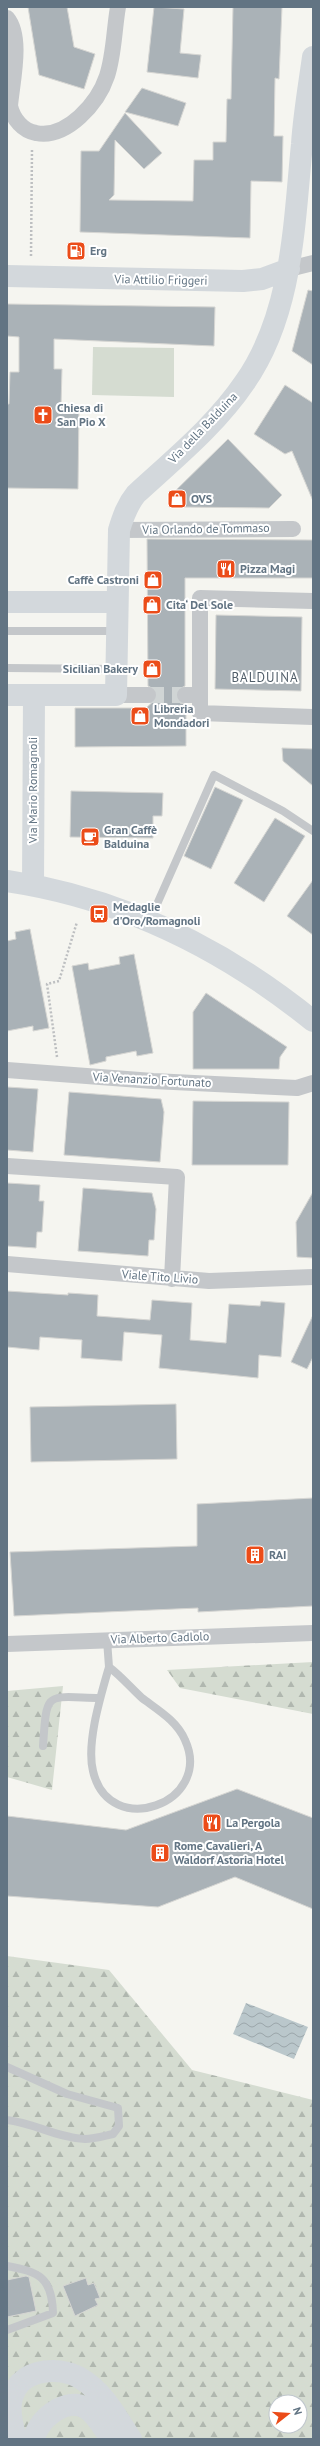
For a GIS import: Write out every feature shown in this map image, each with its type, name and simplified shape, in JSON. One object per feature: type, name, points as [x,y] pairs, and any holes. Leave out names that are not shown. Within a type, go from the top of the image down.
[{"type":"street","points":[[7,18],[12,26],[16,42],[10,106],[11,112],[22,126],[33,133],[42,134],[61,130],[71,124],[99,92],[109,66],[118,7]]},
{"type":"street","name":"Via della Balduina","points":[[116,695],[119,530],[125,511],[132,499],[206,429],[246,381],[267,343],[289,269],[311,87],[313,57]]},
{"type":"street","name":"Via Attilio Friggeri","points":[[7,276],[243,281],[262,279],[289,269],[313,263]]},
{"type":"street","name":"Via Orlando de Tommaso","points":[[119,530],[293,529]]},
{"type":"street","points":[[313,601],[200,598],[193,695],[200,712],[313,717]]},
{"type":"street","points":[[7,602],[117,602]]},
{"type":"street","points":[[7,695],[148,695]]},
{"type":"street","name":"Via Mario Romagnoli","points":[[33,885],[34,696]]},
{"type":"street","points":[[7,881],[33,885],[91,900],[149,921],[232,963],[277,993],[313,1021]]},
{"type":"street","name":"Via Venanzio Fortunato","points":[[7,1070],[59,1075],[297,1088],[313,1082]]},
{"type":"street","points":[[297,1088],[313,1073]]},
{"type":"street","points":[[7,1166],[177,1177],[172,1279]]},
{"type":"street","name":"Viale Tito Livio","points":[[7,1264],[172,1279],[226,1281],[313,1277]]},
{"type":"street","name":"Via Alberto Cadlolo","points":[[7,1644],[313,1633]]},
{"type":"street","points":[[16,2439],[9,2409],[16,2388],[27,2377],[44,2371],[64,2372],[79,2378],[92,2387],[112,2410],[131,2439]]},
{"type":"street","points":[[34,2439],[36,2431],[48,2416],[60,2409],[75,2405],[89,2410],[111,2439]]},
{"type":"lane","points":[[7,631],[116,632]]},
{"type":"lane","points":[[7,668],[116,669]]},
{"type":"lane","points":[[149,921],[214,775],[283,811],[313,831]]},
{"type":"lane","points":[[107,1640],[109,1667],[100,1698],[92,1755],[92,1770],[99,1787],[118,1805],[133,1809],[151,1807],[169,1800],[182,1788],[186,1779],[189,1760],[185,1738],[175,1724],[109,1667]]},
{"type":"lane","points":[[43,1746],[46,1708],[50,1701],[58,1698],[100,1698]]},
{"type":"lane","points":[[7,2066],[67,2094],[118,2108],[119,2126],[113,2134],[86,2139],[66,2136],[31,2125],[7,2120]]},
{"type":"lane","points":[[7,2266],[31,2271],[44,2279],[52,2295],[53,2313],[7,2330]]},
{"type":"path","points":[[31,239],[32,167]]},
{"type":"path","points":[[59,1075],[47,984],[59,981],[77,922]]},
{"type":"green space","points":[[93,347],[174,348],[174,397],[92,395]]},
{"type":"green space","points":[[313,1662],[313,1714],[180,1688],[167,1670]]},
{"type":"green space","points":[[63,1686],[52,1790],[7,1777],[7,1691]]},
{"type":"green space","points":[[7,1956],[109,1970],[192,2070],[313,2100],[313,2439],[7,2439]]},
{"type":"water","points":[[246,2003],[308,2027],[294,2059],[233,2034]]},
{"type":"building","points":[[28,7],[67,7],[74,47],[95,54],[84,89],[39,75]]},
{"type":"building","points":[[154,7],[184,9],[180,53],[201,55],[198,78],[147,72]]},
{"type":"building","points":[[233,7],[282,7],[279,79],[275,78],[274,136],[283,136],[282,182],[251,181],[250,238],[80,232],[81,151],[99,151],[125,113],[162,153],[144,169],[115,140],[114,195],[109,200],[193,201],[194,160],[213,160],[213,142],[226,142],[227,99],[231,99]]},
{"type":"building","points":[[142,88],[186,103],[178,126],[125,112]]},
{"type":"building","points":[[308,290],[313,291],[313,365],[292,351]]},
{"type":"building","points":[[7,304],[215,307],[214,346],[54,339],[54,369],[62,369],[61,406],[79,406],[78,489],[7,488],[7,404],[9,404],[10,372],[19,372],[19,337],[7,336]]},
{"type":"building","points":[[285,385],[313,403],[313,501],[292,451],[285,454],[254,434]]},
{"type":"building","points":[[228,439],[282,495],[269,508],[180,507],[170,496]]},
{"type":"building","points":[[147,539],[313,540],[313,578],[185,578],[185,686],[177,690],[176,695],[180,703],[186,704],[186,746],[75,747],[75,708],[146,708],[156,699],[156,690],[148,686]]},
{"type":"building","points":[[216,615],[302,617],[301,691],[215,689]]},
{"type":"building","points":[[282,748],[313,749],[313,786],[283,761]]},
{"type":"building","points":[[215,787],[243,800],[211,869],[184,856]]},
{"type":"building","points":[[71,791],[163,793],[162,816],[153,816],[153,838],[70,837]]},
{"type":"building","points":[[275,818],[305,836],[264,902],[234,883]]},
{"type":"building","points":[[313,880],[313,935],[287,916]]},
{"type":"building","points":[[30,929],[49,1028],[33,1031],[33,1026],[7,1031],[7,941],[16,939],[15,932]]},
{"type":"building","points":[[134,954],[153,1053],[137,1056],[136,1051],[106,1057],[106,1061],[90,1065],[72,966],[88,963],[89,970],[120,964],[119,957]]},
{"type":"building","points":[[206,993],[287,1047],[280,1057],[279,1069],[193,1069],[193,1012]]},
{"type":"building","points":[[7,1087],[38,1089],[33,1152],[7,1150]]},
{"type":"building","points":[[69,1092],[161,1099],[164,1112],[160,1162],[64,1155]]},
{"type":"building","points":[[193,1101],[289,1102],[288,1165],[192,1165]]},
{"type":"building","points":[[7,1183],[40,1185],[39,1201],[44,1201],[42,1232],[37,1232],[36,1248],[7,1246]]},
{"type":"building","points":[[83,1188],[152,1193],[156,1209],[154,1240],[149,1240],[148,1256],[78,1251]]},
{"type":"building","points":[[313,1192],[313,1258],[297,1257],[296,1222]]},
{"type":"building","points":[[7,1291],[68,1295],[68,1293],[98,1295],[97,1316],[150,1320],[152,1300],[192,1303],[190,1340],[226,1343],[229,1304],[260,1306],[261,1301],[285,1303],[281,1357],[259,1355],[258,1378],[159,1368],[162,1335],[124,1332],[122,1361],[81,1358],[82,1340],[40,1337],[39,1350],[7,1347]]},
{"type":"building","points":[[313,1315],[313,1357],[307,1369],[291,1362]]},
{"type":"building","points":[[176,1404],[177,1459],[31,1462],[30,1407]]},
{"type":"building","points":[[313,1498],[313,1606],[198,1612],[198,1608],[14,1616],[10,1552],[197,1546],[197,1504]]},
{"type":"building","name":"Rome Cavalieri, A Waldorf Astoria Hotel","points":[[237,1789],[313,1818],[313,1909],[235,1877],[158,1907],[7,1896],[7,1816],[126,1830]]},
{"type":"building","points":[[26,2276],[29,2277],[36,2311],[7,2317],[7,2280]]},
{"type":"building","points":[[86,2278],[88,2285],[94,2283],[100,2298],[95,2299],[98,2305],[75,2316],[63,2286]]},
{"type":"tunnel","points":[[148,695],[185,695]]},
{"type":"place","name":"Erg","points":[[76,251]]},
{"type":"place","name":"Chiesa di San Pio X","points":[[43,415]]},
{"type":"place","name":"OVS","points":[[177,499]]},
{"type":"place","name":"Pizza Magi","points":[[226,569]]},
{"type":"place","name":"Caffè Castroni","points":[[153,580]]},
{"type":"place","name":"Cita‘ Del Sole","points":[[152,605]]},
{"type":"place","name":"Sicilian Bakery","points":[[152,669]]},
{"type":"place","name":"Libreria Mondadori","points":[[140,716]]},
{"type":"place","name":"Gran Caffè Balduina","points":[[90,837]]},
{"type":"place","name":"Medaglie d'Oro/Romagnoli","points":[[99,914]]},
{"type":"place","name":"RAI","points":[[255,1555]]},
{"type":"place","name":"La Pergola","points":[[212,1823]]},
{"type":"place","name":"Rome Cavalieri, A Waldorf Astoria Hotel","points":[[160,1853]]},
{"type":"district","name":"BALDUINA","points":[[265,677]]}]
